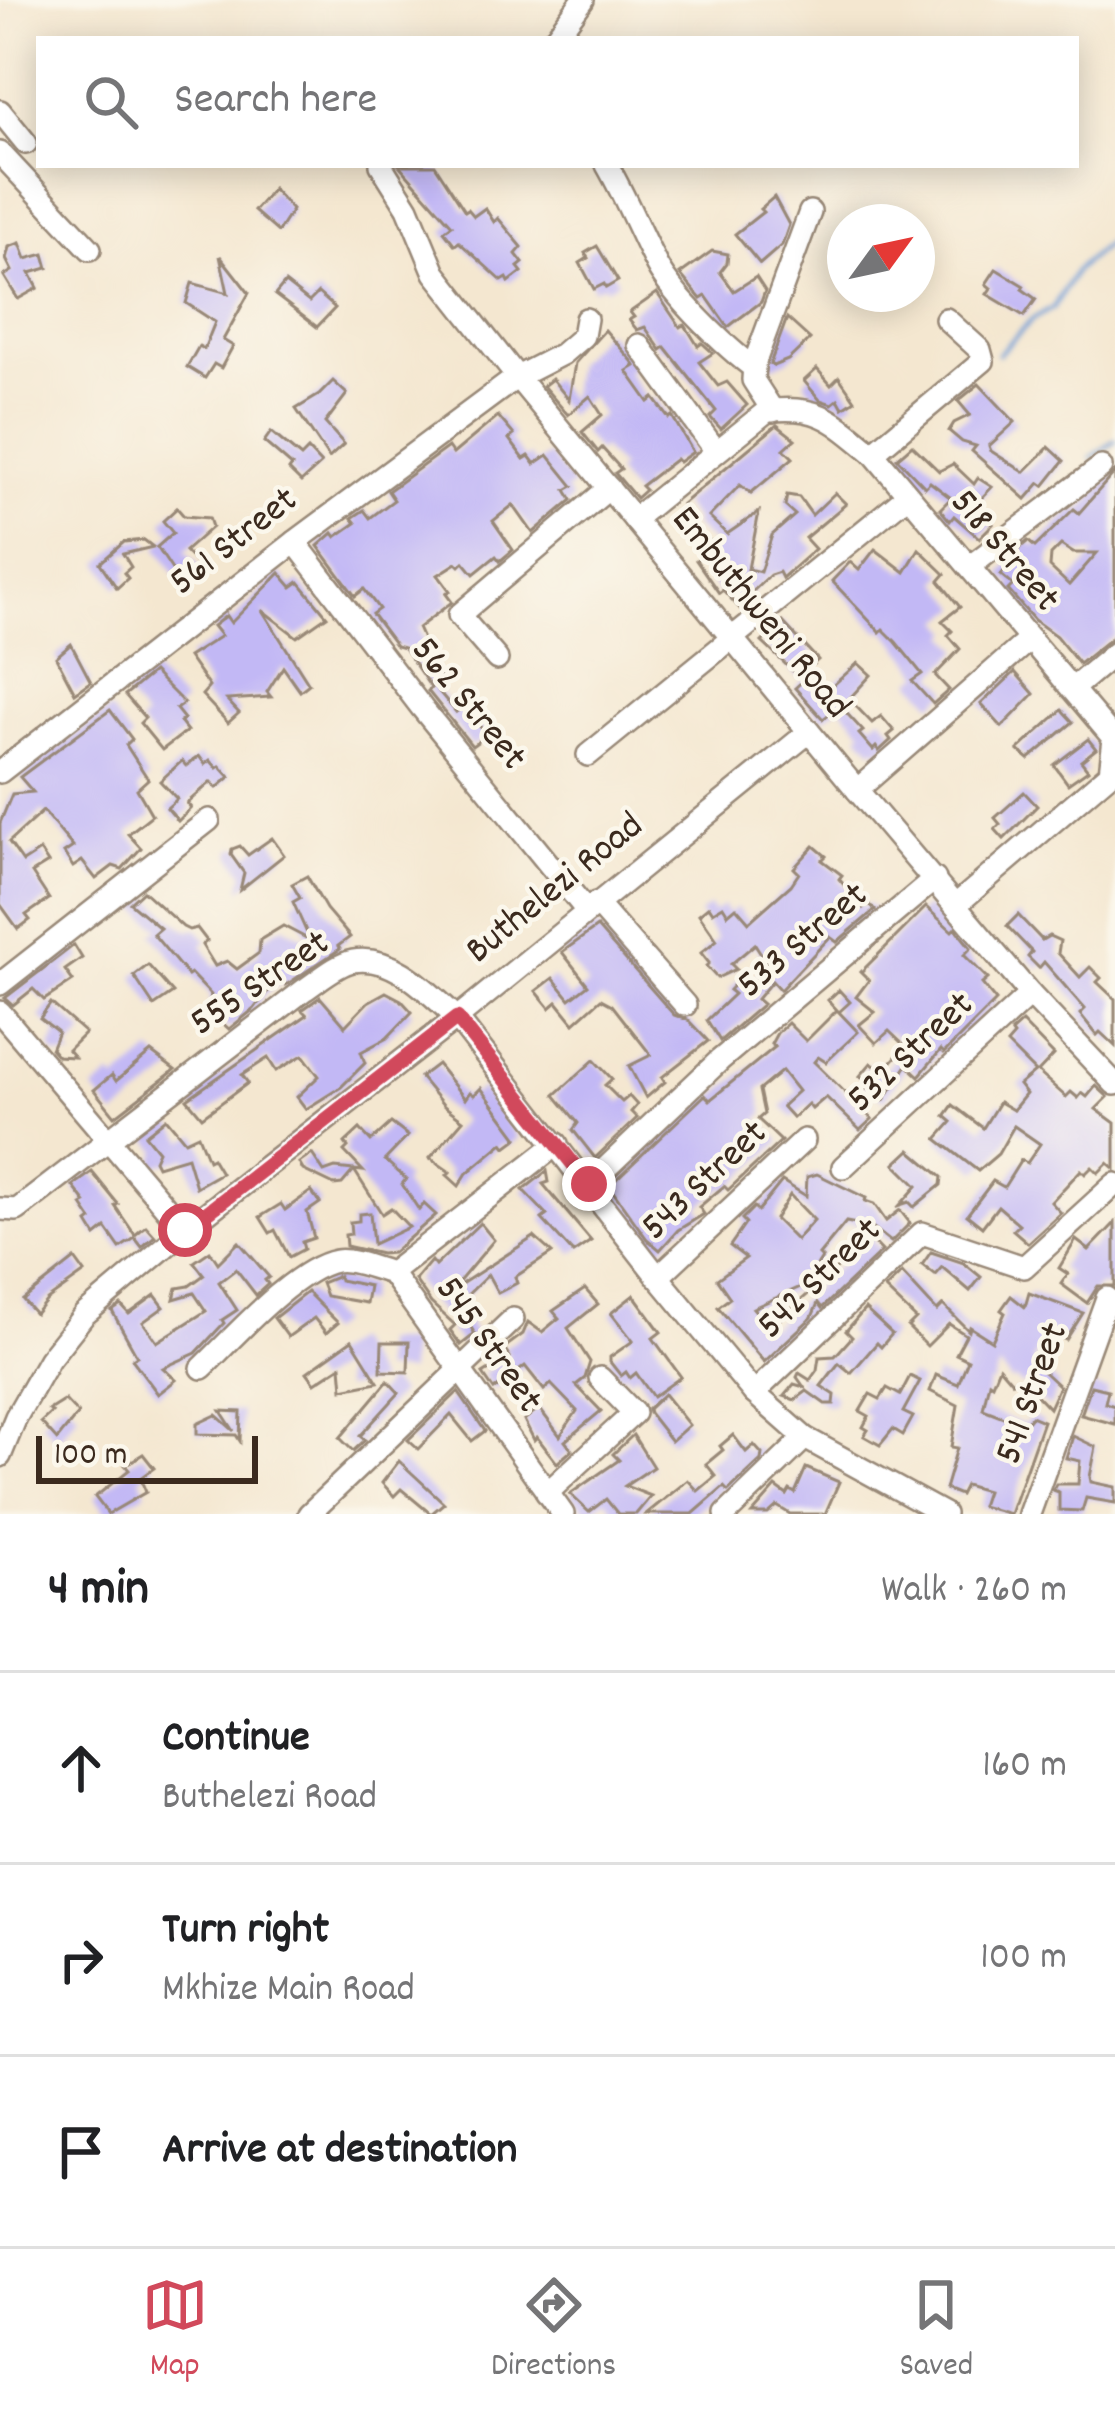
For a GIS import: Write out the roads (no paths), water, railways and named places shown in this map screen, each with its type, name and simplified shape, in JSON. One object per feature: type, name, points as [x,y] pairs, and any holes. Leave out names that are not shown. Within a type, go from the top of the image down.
[{"type":"street","points":[[556,36],[583,0]]},
{"type":"street","points":[[0,110],[32,141],[0,152],[90,249]]},
{"type":"street","name":"Embuthweni Road","points":[[383,168],[409,208],[435,273],[517,377],[856,790],[1030,994],[1115,1084]]},
{"type":"street","points":[[609,168],[659,269],[732,352],[754,368]]},
{"type":"street","points":[[773,411],[752,380],[754,368],[811,212]]},
{"type":"street","name":"561 Street","points":[[0,772],[295,542],[517,377],[562,354],[583,336],[586,319]]},
{"type":"street","points":[[873,454],[983,361],[980,350],[946,319]]},
{"type":"street","points":[[640,345],[716,451]]},
{"type":"street","name":"518 Street","points":[[773,411],[809,410],[831,418],[873,454],[1114,739],[1110,773],[957,904]]},
{"type":"street","points":[[634,519],[767,411],[773,411]]},
{"type":"street","points":[[969,567],[1101,467]]},
{"type":"street","points":[[497,659],[459,615],[609,488]]},
{"type":"street","points":[[588,755],[908,495]]},
{"type":"street","name":"562 Street","points":[[295,542],[422,708],[592,907],[685,1005]]},
{"type":"street","points":[[856,790],[1030,639]]},
{"type":"street","points":[[1072,689],[1115,653]]},
{"type":"street","name":"Buthelezi Road","points":[[0,1456],[49,1359],[84,1316],[185,1230],[457,1018],[809,732]]},
{"type":"street","points":[[0,984],[209,820]]},
{"type":"street","name":"533 Street","points":[[589,1184],[720,1060],[935,879]]},
{"type":"street","name":"555 Street","points":[[0,1209],[16,1210],[304,990],[349,961],[381,962],[418,983],[457,1018],[754,1393],[806,1438],[944,1514]]},
{"type":"street","name":"532 Street","points":[[843,1166],[1030,994]]},
{"type":"street","points":[[0,1012],[185,1230]]},
{"type":"street","name":"543 Street","points":[[658,1277],[804,1140]]},
{"type":"street","name":"545 Street","points":[[557,1144],[392,1273],[562,1514]]},
{"type":"street","name":"542 Street","points":[[754,1393],[922,1233],[1024,1267],[1115,1184]]},
{"type":"street","points":[[202,1368],[263,1307],[313,1271],[339,1260],[392,1273]]},
{"type":"street","name":"541 Street","points":[[1029,1514],[1107,1298]]},
{"type":"street","points":[[309,1514],[513,1318]]},
{"type":"street","points":[[548,1493],[634,1413],[601,1378]]},
{"type":"street","points":[[726,1514],[806,1438]]},
{"type":"waterway","points":[[998,354],[1033,319],[1053,308],[1076,270],[1115,237]]},
{"type":"waterway","points":[[1091,458],[1115,441]]}]
